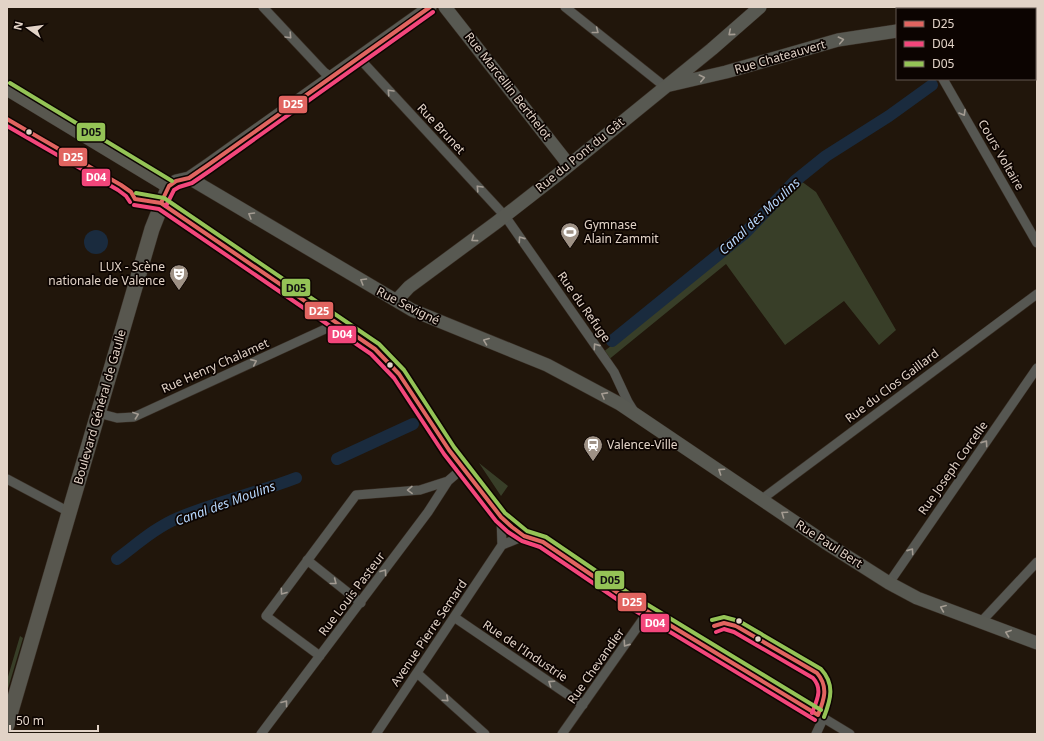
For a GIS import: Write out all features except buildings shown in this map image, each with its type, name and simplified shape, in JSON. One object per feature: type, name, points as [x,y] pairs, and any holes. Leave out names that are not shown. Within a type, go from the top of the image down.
[{"type":"main road","points":[[7,88],[169,186]]},
{"type":"main road","name":"Boulevard Général de Gaulle","points":[[7,726],[152,228],[169,186]]},
{"type":"street","points":[[263,7],[331,78]]},
{"type":"street","points":[[169,186],[176,181],[189,178],[430,7]]},
{"type":"street","name":"Rue Marcellin Berthelot","points":[[446,7],[569,165]]},
{"type":"street","points":[[565,7],[664,86]]},
{"type":"street","name":"Rue du Pont du Gât","points":[[397,300],[409,287],[505,216],[664,86],[678,78],[760,7]]},
{"type":"street","name":"Rue Chateauvert","points":[[664,86],[726,72],[838,40],[896,31]]},
{"type":"street","name":"Rue Brunet","points":[[359,58],[505,216]]},
{"type":"street","name":"Cours Voltaire","points":[[945,80],[1037,243]]},
{"type":"street","name":"Rue Sevigné","points":[[189,178],[428,317],[547,365],[637,415]]},
{"type":"street","name":"Rue du Refuge","points":[[505,216],[614,372],[628,402],[637,415]]},
{"type":"street","name":"Rue du Clos Gaillard","points":[[762,499],[1037,294]]},
{"type":"street","name":"Rue Henry Chalamet","points":[[98,413],[117,418],[134,417],[334,325],[341,325],[375,349],[391,364],[463,468]]},
{"type":"street","name":"Rue Joseph Corcelle","points":[[889,583],[1037,368]]},
{"type":"street","name":"Rue Paul Bert","points":[[637,415],[826,543],[889,583],[917,598],[980,623],[1037,643]]},
{"type":"street","points":[[463,468],[501,517],[524,536],[543,542],[648,612],[850,734]]},
{"type":"street","name":"Rue Louis Pasteur","points":[[261,734],[361,603],[428,512],[448,481],[463,468]]},
{"type":"street","points":[[7,478],[69,512]]},
{"type":"street","points":[[320,656],[266,616],[306,560],[356,495],[420,490],[448,481]]},
{"type":"street","points":[[501,517],[502,545],[524,536]]},
{"type":"street","name":"Avenue Pierre Semard","points":[[376,734],[502,545]]},
{"type":"street","points":[[306,560],[361,603]]},
{"type":"street","points":[[980,623],[1037,562]]},
{"type":"street","name":"Rue Chevandier","points":[[562,734],[648,612]]},
{"type":"street","name":"Rue de l'Industrie","points":[[454,618],[583,705]]},
{"type":"street","points":[[417,673],[485,734]]},
{"type":"street","points":[[816,734],[823,719]]},
{"type":"green space","points":[[801,181],[816,192],[896,330],[879,345],[844,301],[785,345],[726,264],[607,361],[602,353],[724,256]]},
{"type":"green space","points":[[479,463],[508,486],[501,496]]},
{"type":"green space","points":[[20,636],[23,638],[7,692],[7,680]]},
{"type":"water","points":[[96,230],[104,234],[108,242],[104,250],[96,254],[88,250],[84,242],[88,234]]},
{"type":"waterway","name":"Canal des Moulins","points":[[612,341],[745,233],[795,181],[826,156],[889,116],[932,85]]},
{"type":"waterway","name":"Canal des Moulins","points":[[337,459],[413,424]]},
{"type":"waterway","name":"Canal des Moulins","points":[[117,559],[154,531],[178,518],[296,478]]},
{"type":"transit line","name":"D25","points":[[161,203],[169,186],[176,181],[189,178],[208,165],[430,7]]},
{"type":"transit line","name":"D04","points":[[166,206],[174,190],[192,183],[211,170],[433,12]]},
{"type":"transit line","name":"D05","points":[[10,83],[172,181]]},
{"type":"transit line","name":"D25","points":[[7,119],[121,185],[131,192],[135,199]]},
{"type":"transit line","name":"D04","points":[[7,126],[118,190],[126,196],[130,202]]},
{"type":"transit line","name":"D05","points":[[136,193],[164,198],[379,344],[404,370],[454,447],[505,513],[527,531],[546,537],[630,594],[821,710]]},
{"type":"transit line","name":"D25","points":[[135,199],[161,203],[375,349],[399,374],[449,450],[501,517],[512,527],[524,536],[543,542],[627,599],[818,715]]},
{"type":"transit line","name":"D04","points":[[134,205],[159,209],[371,354],[394,378],[444,454],[496,521],[508,532],[522,541],[540,547],[624,604],[815,720]]},
{"type":"transit line","name":"D05","points":[[712,620],[724,617],[739,621],[821,669],[830,686],[830,698],[824,717]]},
{"type":"transit line","name":"D25","points":[[714,626],[724,623],[736,626],[817,673],[821,678],[824,688],[822,704],[818,715]]},
{"type":"transit line","name":"D04","points":[[716,632],[724,629],[734,632],[813,678],[818,686],[818,695],[812,713]]},
{"type":"place","name":"Gymnase Alain Zammit","points":[[570,249]]},
{"type":"place","name":"LUX - Scène nationale de Valence","points":[[179,291]]},
{"type":"place","name":"Valence-Ville","points":[[593,462]]}]
